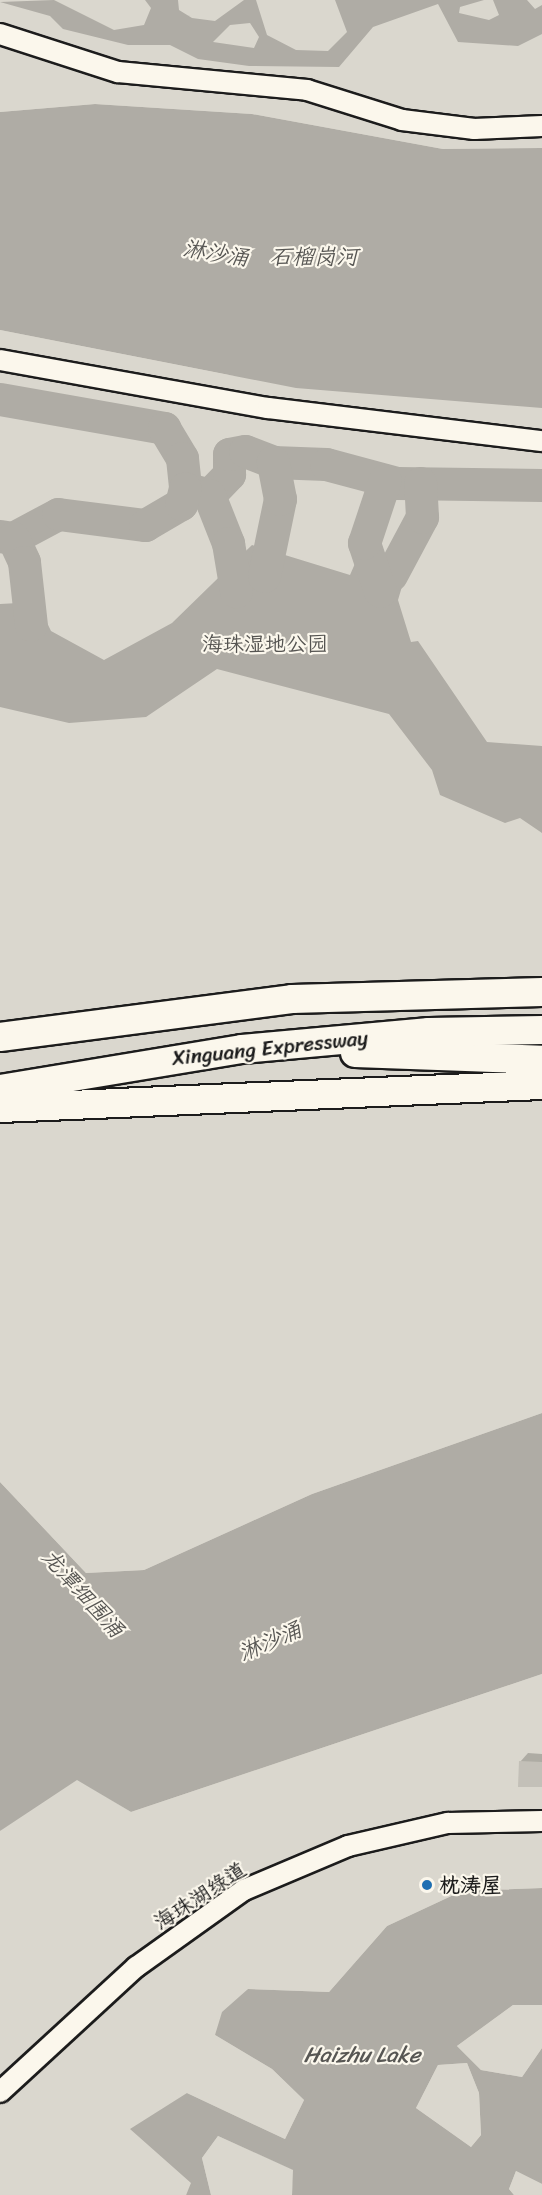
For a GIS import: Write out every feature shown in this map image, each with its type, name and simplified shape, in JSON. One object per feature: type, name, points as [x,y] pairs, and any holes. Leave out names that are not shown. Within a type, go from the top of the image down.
[{"type":"highway","name":"Xinguang Expressway","points":[[0,1036],[292,999],[542,989]]},
{"type":"highway","name":"Xinguang Expressway","points":[[0,1089],[242,1049],[429,1032],[542,1030]]},
{"type":"highway","points":[[242,1049],[542,1060]]},
{"type":"highway","points":[[0,1108],[542,1085]]},
{"type":"street","points":[[0,34],[118,72],[307,90],[402,120],[474,129],[542,126]]},
{"type":"street","points":[[0,360],[268,408],[542,441]]},
{"type":"street","name":"海珠湖绿道","points":[[0,2092],[136,1968],[244,1890],[348,1846],[448,1823],[542,1821]]},
{"type":"green space","points":[[0,0],[542,0],[542,148],[443,149],[252,114],[95,104],[0,112]]},
{"type":"green space","name":"海珠湿地公园","points":[[0,330],[229,375],[542,404],[542,1413],[312,1494],[144,1570],[86,1573],[0,1482]]},
{"type":"green space","points":[[542,1674],[542,1888],[462,1891],[387,1926],[329,1992],[248,1989],[215,2035],[272,2069],[304,2100],[285,2139],[187,2093],[192,2183],[186,2195],[0,2195],[0,1831],[7,1822],[77,1779],[131,1812]]},
{"type":"green space","points":[[513,2005],[542,2005],[542,2048],[522,2077],[481,2070],[457,2046]]},
{"type":"green space","points":[[467,2063],[479,2093],[481,2135],[471,2147],[416,2108],[438,2065]]},
{"type":"green space","points":[[218,2136],[294,2170],[292,2195],[211,2195],[202,2158]]},
{"type":"green space","points":[[516,2171],[542,2184],[542,2195],[514,2195],[509,2189]]},
{"type":"water","points":[[54,0],[114,30],[144,25],[151,8],[145,0],[178,0],[179,10],[192,18],[215,21],[244,0],[256,0],[267,35],[296,50],[328,51],[347,32],[335,0],[484,0],[460,7],[459,13],[489,20],[499,15],[493,0],[527,0],[535,9],[542,5],[542,34],[518,46],[458,42],[438,4],[373,27],[339,67],[249,66],[198,59],[170,45],[128,45],[63,29],[50,16],[0,2]],"holes":[[[250,23],[259,37],[254,48],[213,42],[230,25]]]},
{"type":"water","name":"石榴岗河","points":[[95,104],[252,114],[443,149],[542,148],[542,408],[296,388],[0,330],[0,112]]},
{"type":"water","points":[[252,545],[350,575],[360,552],[411,556],[398,600],[411,642],[418,641],[487,742],[542,746],[542,833],[520,818],[505,823],[440,795],[432,770],[389,714],[217,669],[146,717],[69,723],[0,707],[0,604],[37,602],[51,631],[104,660],[172,623]]},
{"type":"water","points":[[542,1413],[542,1674],[131,1812],[77,1780],[0,1831],[0,1482],[86,1573],[144,1570],[312,1494]]},
{"type":"water","name":"Haizhu Lake","points":[[542,1888],[542,2005],[513,2005],[457,2046],[481,2070],[522,2077],[542,2048],[542,2184],[516,2171],[509,2189],[514,2195],[292,2195],[293,2170],[218,2136],[202,2158],[211,2195],[186,2195],[191,2183],[130,2129],[187,2093],[285,2139],[304,2100],[272,2069],[215,2035],[222,2012],[248,1989],[329,1992],[387,1926],[462,1891]],"holes":[[[467,2063],[479,2093],[481,2135],[471,2147],[416,2108],[438,2065]]]},
{"type":"building","points":[[519,1761],[542,1762],[542,1787],[518,1787]]},
{"type":"waterway","points":[[0,399],[164,428],[182,458],[185,488],[209,495],[229,474],[229,454],[245,451],[273,462],[326,464],[397,483],[542,485]]},
{"type":"waterway","points":[[264,576],[280,499],[273,462]]},
{"type":"waterway","points":[[380,591],[364,543],[385,480]]},
{"type":"waterway","points":[[391,575],[422,517],[420,483]]},
{"type":"waterway","points":[[0,536],[13,538],[58,514],[145,525],[181,504],[185,488]]},
{"type":"waterway","points":[[209,495],[228,543],[236,591]]},
{"type":"waterway","points":[[13,538],[24,562],[31,625]]},
{"type":"place","name":"枕涛屋","points":[[427,1885]]},
{"type":"water label","name":"淋沙涌","points":[[216,253]]},
{"type":"water label","name":"龙潭细围涌","points":[[83,1593]]},
{"type":"water label","name":"淋沙涌","points":[[270,1641]]}]
